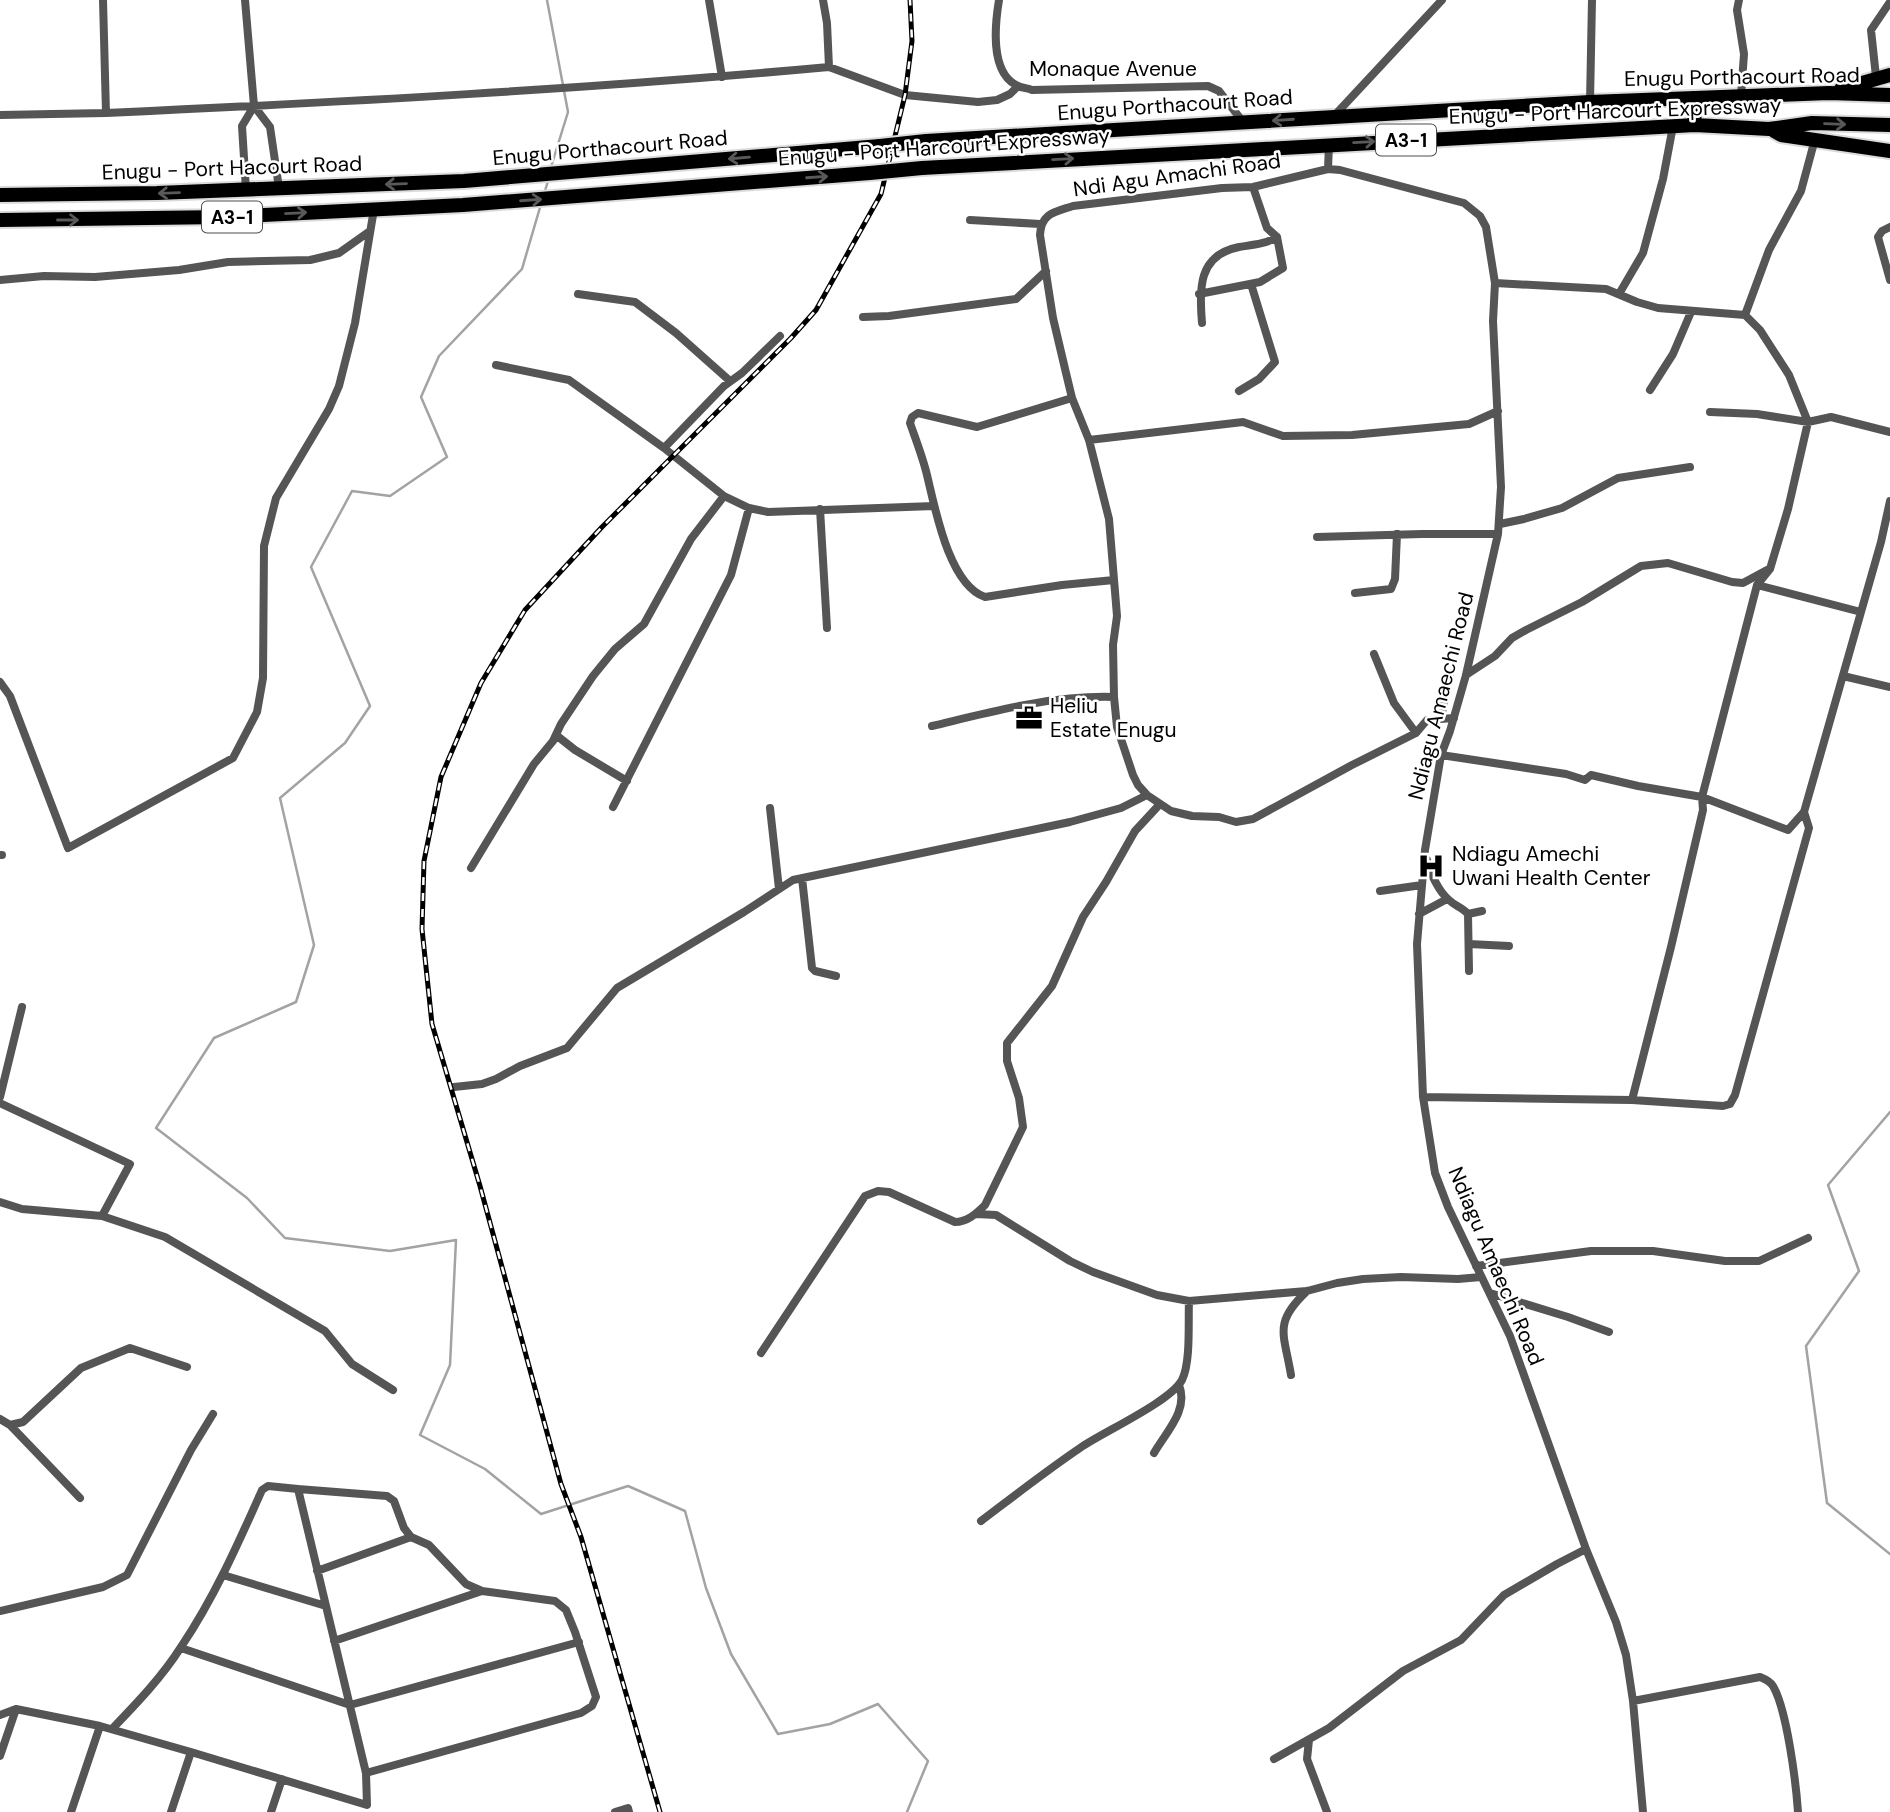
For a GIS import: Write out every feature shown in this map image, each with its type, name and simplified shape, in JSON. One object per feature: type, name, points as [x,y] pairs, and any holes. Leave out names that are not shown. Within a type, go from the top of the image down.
[{"type":"highway","points":[[1829,93],[1883,76]]},
{"type":"highway","name":"Enugu Porthacourt Road","points":[[464,181],[926,141],[1334,116],[1741,96],[1829,93],[1890,95]]},
{"type":"highway","points":[[1693,98],[1695,125]]},
{"type":"highway","name":"Enugu - Port Harcourt Expressway","points":[[0,220],[225,217],[463,205],[922,168],[1674,126],[1769,129],[1812,123],[1890,125]]},
{"type":"highway","points":[[1769,129],[1781,135],[1890,151]]},
{"type":"highway","name":"Enugu - Port Hacourt Road","points":[[0,195],[246,190],[464,181]]},
{"type":"street","points":[[103,0],[106,113]]},
{"type":"street","points":[[245,0],[254,106],[270,127],[279,188]]},
{"type":"street","points":[[709,0],[722,76]]},
{"type":"street","points":[[823,0],[829,67]]},
{"type":"street","name":"Monaque Avenue","points":[[999,0],[996,35],[998,59],[1010,81],[1017,86],[1032,90],[1208,86],[1219,91],[1243,122]]},
{"type":"street","points":[[1334,116],[1442,0]]},
{"type":"street","points":[[1590,102],[1592,0]]},
{"type":"street","points":[[1739,0],[1737,10],[1744,54],[1741,96]]},
{"type":"street","points":[[1883,76],[1871,30],[1890,2]]},
{"type":"street","points":[[0,115],[254,106],[829,67],[905,95],[978,102],[997,100],[1010,94],[1017,86]]},
{"type":"street","points":[[246,190],[242,126],[254,106]]},
{"type":"street","points":[[1619,294],[1643,253],[1674,126]]},
{"type":"street","points":[[1745,316],[1769,250],[1801,191],[1815,139]]},
{"type":"street","points":[[1328,169],[1329,144]]},
{"type":"street","name":"Ndi Agu Amachi Road","points":[[1040,224],[1053,213],[1073,206],[1222,188],[1253,187],[1328,169]]},
{"type":"street","name":"Ndiagu Amaechi Road","points":[[1328,169],[1464,203],[1480,216],[1486,227],[1495,283],[1493,321],[1501,487],[1500,524],[1466,675],[1441,755],[1425,850],[1417,944],[1423,1097],[1435,1173],[1448,1208],[1510,1336],[1586,1549],[1616,1622],[1626,1655],[1633,1701],[1643,1812]]},
{"type":"street","points":[[1199,294],[1260,282],[1283,268],[1277,237],[1267,228],[1253,187]]},
{"type":"street","points":[[0,682],[10,696],[68,848],[233,758],[257,712],[263,678],[264,546],[276,498],[329,409],[339,386],[355,323],[374,209]]},
{"type":"street","points":[[970,220],[1040,224],[1053,318],[1072,398],[1089,440],[1109,519],[1117,616],[1114,645],[1117,727],[1133,775],[1147,795],[1171,811],[1192,816],[1219,817],[1236,822],[1253,819],[1416,733],[1427,720],[1454,718]]},
{"type":"street","points":[[1890,227],[1878,237],[1890,280]]},
{"type":"street","points":[[0,280],[44,276],[95,277],[179,270],[228,262],[310,260],[339,253],[370,231]]},
{"type":"street","points":[[1202,323],[1199,294],[1207,266],[1225,251],[1277,237]]},
{"type":"street","points":[[863,317],[1016,299],[1046,271]]},
{"type":"street","points":[[1495,283],[1606,289],[1657,308],[1745,316],[1760,330],[1789,375],[1808,422],[1794,486],[1770,569],[1757,585],[1702,797],[1703,810],[1632,1100]]},
{"type":"street","points":[[1239,391],[1259,379],[1275,362],[1251,284]]},
{"type":"street","points":[[578,294],[635,302],[676,333],[730,381]]},
{"type":"street","points":[[1650,390],[1673,354],[1692,312]]},
{"type":"street","points":[[664,448],[730,381],[780,336]]},
{"type":"street","points":[[496,365],[569,380],[664,448],[724,496],[748,508],[768,512],[934,506]]},
{"type":"street","points":[[1072,398],[977,427],[918,413],[912,417],[910,424],[934,506],[960,575],[976,594],[985,597],[1114,580]]},
{"type":"street","points":[[1089,440],[1243,422],[1283,436],[1352,435],[1468,424],[1498,411]]},
{"type":"street","points":[[1710,412],[1747,413],[1808,422],[1831,417],[1890,432]]},
{"type":"street","points":[[1500,524],[1562,508],[1618,478],[1690,467]]},
{"type":"street","points":[[471,868],[534,764],[556,735],[593,676],[615,649],[644,624],[691,539],[724,496]]},
{"type":"street","points":[[1441,755],[1566,775],[1580,780],[1591,775],[1601,776],[1638,786],[1702,797],[1788,830],[1804,812],[1881,542],[1890,500]]},
{"type":"street","points":[[613,807],[731,575],[748,508]]},
{"type":"street","points":[[820,509],[827,628]]},
{"type":"street","points":[[1355,593],[1391,589],[1395,579],[1397,534]]},
{"type":"street","points":[[1317,537],[1498,534]]},
{"type":"street","points":[[1466,675],[1495,656],[1512,638],[1582,602],[1641,566],[1668,563],[1743,583],[1770,569]]},
{"type":"street","points":[[1757,585],[1861,612]]},
{"type":"street","points":[[1374,654],[1394,703],[1416,733]]},
{"type":"street","points":[[1441,718],[1450,673]]},
{"type":"street","points":[[1843,676],[1890,687]]},
{"type":"street","points":[[932,726],[1025,705],[1087,696],[1114,697]]},
{"type":"street","points":[[556,735],[575,750],[626,780]]},
{"type":"street","points":[[454,1087],[482,1084],[567,1048],[617,988],[744,912],[786,883],[1070,821],[1122,808],[1147,795]]},
{"type":"street","points":[[761,1353],[865,1196],[878,1191],[888,1192],[955,1223],[976,1214],[989,1198],[1023,1127],[1019,1098],[1005,1051],[1007,1043],[1052,986],[1083,917],[1135,831],[1160,804]]},
{"type":"street","points":[[769,808],[779,888]]},
{"type":"street","points":[[1423,1097],[1632,1100],[1723,1106],[1730,1104],[1735,1095],[1809,828],[1804,812]]},
{"type":"street","points":[[1425,850],[1430,871],[1447,899],[1468,914],[1469,971]]},
{"type":"street","points":[[802,878],[812,968],[836,976]]},
{"type":"street","points":[[1380,891],[1422,885]]},
{"type":"street","points":[[1419,914],[1447,899]]},
{"type":"street","points":[[1468,914],[1482,911]]},
{"type":"street","points":[[1469,944],[1509,946]]},
{"type":"street","points":[[0,1097],[22,1007]]},
{"type":"street","points":[[0,1103],[130,1164],[102,1216]]},
{"type":"street","points":[[989,1198],[996,1215]]},
{"type":"street","points":[[0,1202],[22,1209],[102,1216],[165,1237],[325,1331],[352,1364],[393,1390]]},
{"type":"street","points":[[976,1214],[996,1215],[1070,1261],[1093,1272],[1157,1295],[1189,1301],[1307,1291],[1363,1279],[1482,1277]]},
{"type":"street","points":[[1476,1266],[1591,1251],[1653,1251],[1725,1261],[1759,1261],[1808,1238]]},
{"type":"street","points":[[1291,1375],[1283,1321],[1293,1305],[1307,1291]]},
{"type":"street","points":[[1490,1293],[1558,1313],[1609,1332]]},
{"type":"street","points":[[981,1521],[1082,1447],[1163,1399],[1179,1385],[1186,1364],[1189,1301]]},
{"type":"street","points":[[10,1425],[23,1422],[81,1368],[130,1348],[187,1367]]},
{"type":"street","points":[[1154,1453],[1180,1410],[1182,1394],[1179,1385]]},
{"type":"street","points":[[0,1611],[103,1587],[127,1575],[191,1450],[213,1414]]},
{"type":"street","points":[[0,1419],[10,1425],[80,1498]]},
{"type":"street","points":[[112,1729],[146,1694],[181,1648],[223,1575],[262,1490],[268,1486],[387,1496],[394,1501],[404,1528],[411,1537],[429,1545],[466,1584],[482,1591],[555,1601],[566,1610],[596,1697],[592,1706],[581,1713],[366,1773]]},
{"type":"street","points":[[0,1715],[16,1709],[112,1729],[282,1779],[368,1810],[366,1773],[298,1489]]},
{"type":"street","points":[[317,1571],[411,1537]]},
{"type":"street","points":[[1274,1759],[1353,1711],[1403,1671],[1461,1640],[1504,1595],[1586,1549]]},
{"type":"street","points":[[223,1575],[326,1606]]},
{"type":"street","points":[[334,1641],[482,1591]]},
{"type":"street","points":[[181,1648],[350,1705],[579,1642]]},
{"type":"street","points":[[1633,1701],[1760,1677],[1768,1680],[1773,1686],[1784,1721],[1798,1812]]},
{"type":"street","points":[[0,1756],[16,1709]]},
{"type":"street","points":[[71,1812],[100,1726]]},
{"type":"street","points":[[1309,1740],[1307,1759],[1327,1812]]},
{"type":"street","points":[[170,1812],[191,1752]]},
{"type":"street","points":[[271,1812],[282,1779]]},
{"type":"street","points":[[615,1812],[628,1808],[629,1812]]},
{"type":"waterway","points":[[547,0],[568,112],[551,167]]},
{"type":"waterway","points":[[544,194],[548,181]]},
{"type":"waterway","points":[[541,204],[522,269],[439,356],[421,397],[447,457],[390,496],[352,491],[311,567],[370,706],[345,743],[280,798],[314,945],[296,1002],[214,1038],[156,1128],[247,1198],[285,1238],[390,1251],[456,1240],[450,1365],[420,1435],[485,1469],[541,1514],[628,1486],[685,1511],[706,1588],[731,1654],[778,1734],[830,1724],[878,1704],[928,1761],[907,1812]]},
{"type":"waterway","points":[[1890,1112],[1828,1185],[1859,1271],[1806,1346],[1827,1503],[1890,1554]]},
{"type":"railway","points":[[660,1812],[581,1537],[561,1484],[480,1186],[432,1024],[422,929],[424,861],[441,777],[481,683],[525,610],[602,527],[816,310],[881,194],[905,95],[912,41],[910,0]]},
{"type":"place","name":"Heliu Estate Enugu","points":[[1029,718]]},
{"type":"place","name":"Ndiagu Amechi Uwani Health Center","points":[[1431,866]]}]
